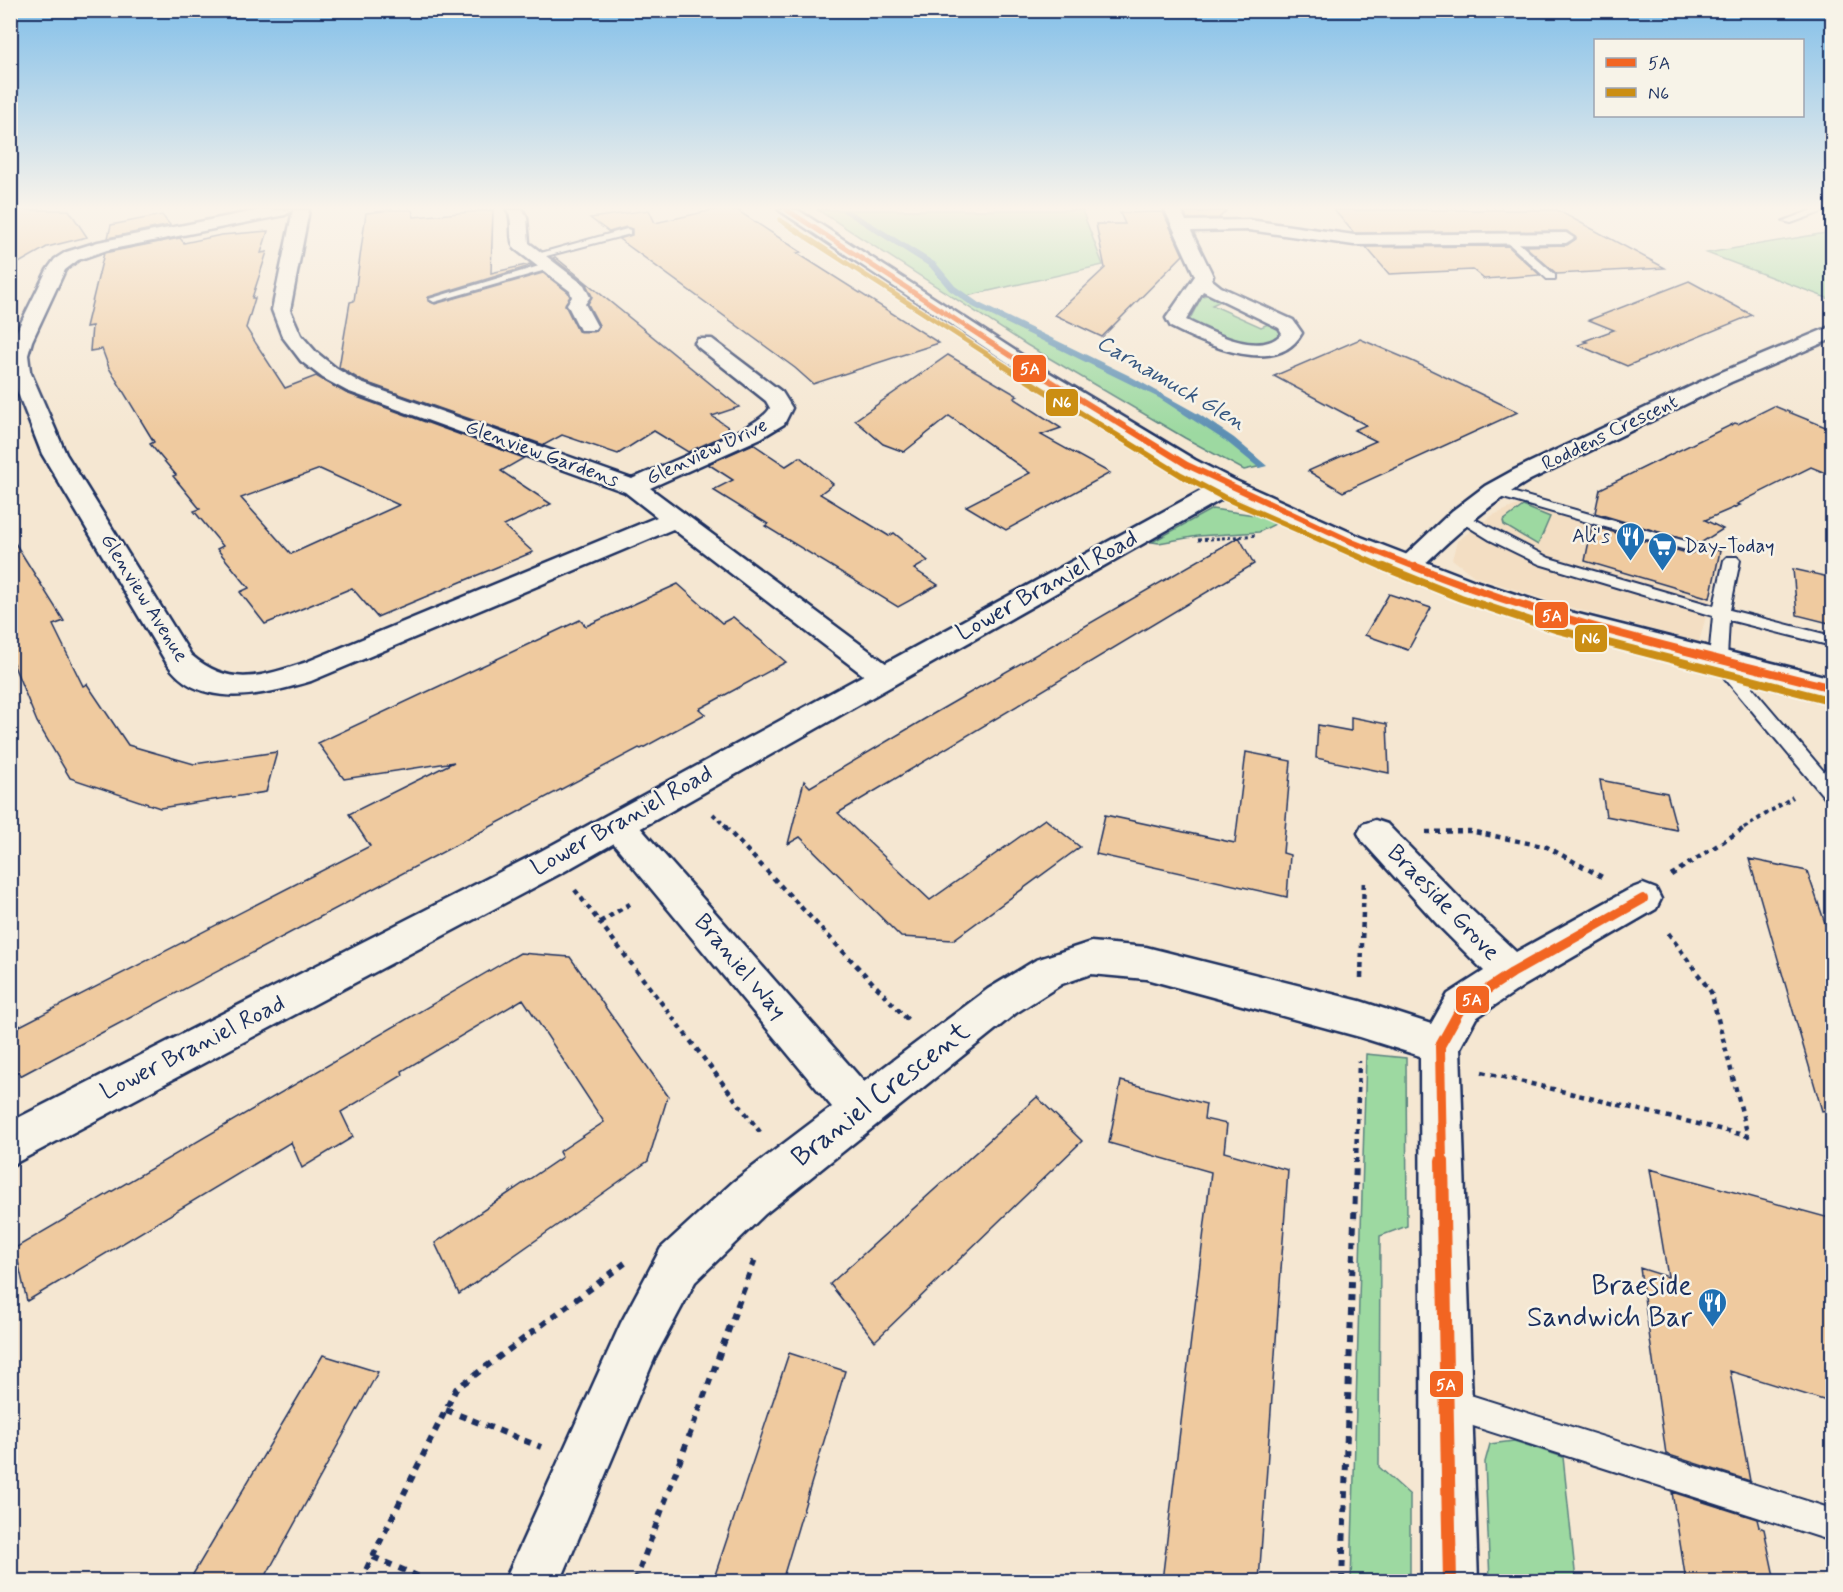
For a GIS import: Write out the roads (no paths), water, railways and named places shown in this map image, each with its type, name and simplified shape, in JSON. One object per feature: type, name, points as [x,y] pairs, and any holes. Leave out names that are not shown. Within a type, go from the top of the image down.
[{"type":"street","name":"Glenview Avenue","points":[[50,284],[22,341],[18,355],[20,371],[54,454],[181,662],[199,677],[225,687],[267,684],[314,670],[677,518]]},
{"type":"street","name":"Glenview Gardens","points":[[287,284],[281,310],[284,325],[295,342],[329,375],[354,387],[633,487],[885,677]]},
{"type":"street","points":[[572,284],[578,289],[581,297],[576,304],[587,326]]},
{"type":"street","points":[[900,284],[1038,375],[1187,465],[1228,486],[1408,565],[1465,587],[1561,618],[1833,688]]},
{"type":"street","points":[[1200,284],[1178,314],[1176,318],[1178,323],[1233,348],[1263,350],[1288,340],[1292,333],[1286,324],[1215,291],[1206,284]]},
{"type":"street","name":"Roddens Crescent","points":[[1408,565],[1461,516],[1494,491],[1725,378],[1833,332]]},
{"type":"street","name":"Glenview Drive","points":[[633,487],[753,433],[776,419],[781,408],[774,397],[705,343]]},
{"type":"street","name":"Lower Braniel Road","points":[[10,1145],[553,861],[1228,486]]},
{"type":"street","name":"Braniel Way","points":[[618,825],[861,1110]]},
{"type":"street","name":"Braeside Grove","points":[[1375,833],[1451,914],[1512,973]]},
{"type":"street","name":"Braeside Grove","points":[[1440,1054],[1462,1006],[1512,973],[1643,899]]},
{"type":"street","name":"Braniel Crescent","points":[[532,1581],[638,1340],[678,1265],[749,1198],[1011,995],[1049,972],[1091,958],[1146,963],[1411,1034],[1440,1054]]},
{"type":"street","points":[[1440,1054],[1450,1581]]},
{"type":"lane","points":[[434,299],[476,284]]},
{"type":"lane","points":[[1494,491],[1691,547]]},
{"type":"lane","points":[[1461,516],[1495,537],[1544,561],[1721,613],[1833,641]]},
{"type":"lane","points":[[1732,560],[1721,613],[1718,659],[1833,793]]},
{"type":"lane","points":[[1448,1403],[1833,1525]]},
{"type":"waterway","name":"Carnamuck Glen","points":[[949,284],[976,305],[1162,396],[1231,440],[1262,466]]},
{"type":"place","name":"Ali's","points":[[1631,562]]},
{"type":"place","name":"Day-Today","points":[[1663,572]]},
{"type":"place","name":"Braeside Sandwich Bar","points":[[1713,1328]]}]
